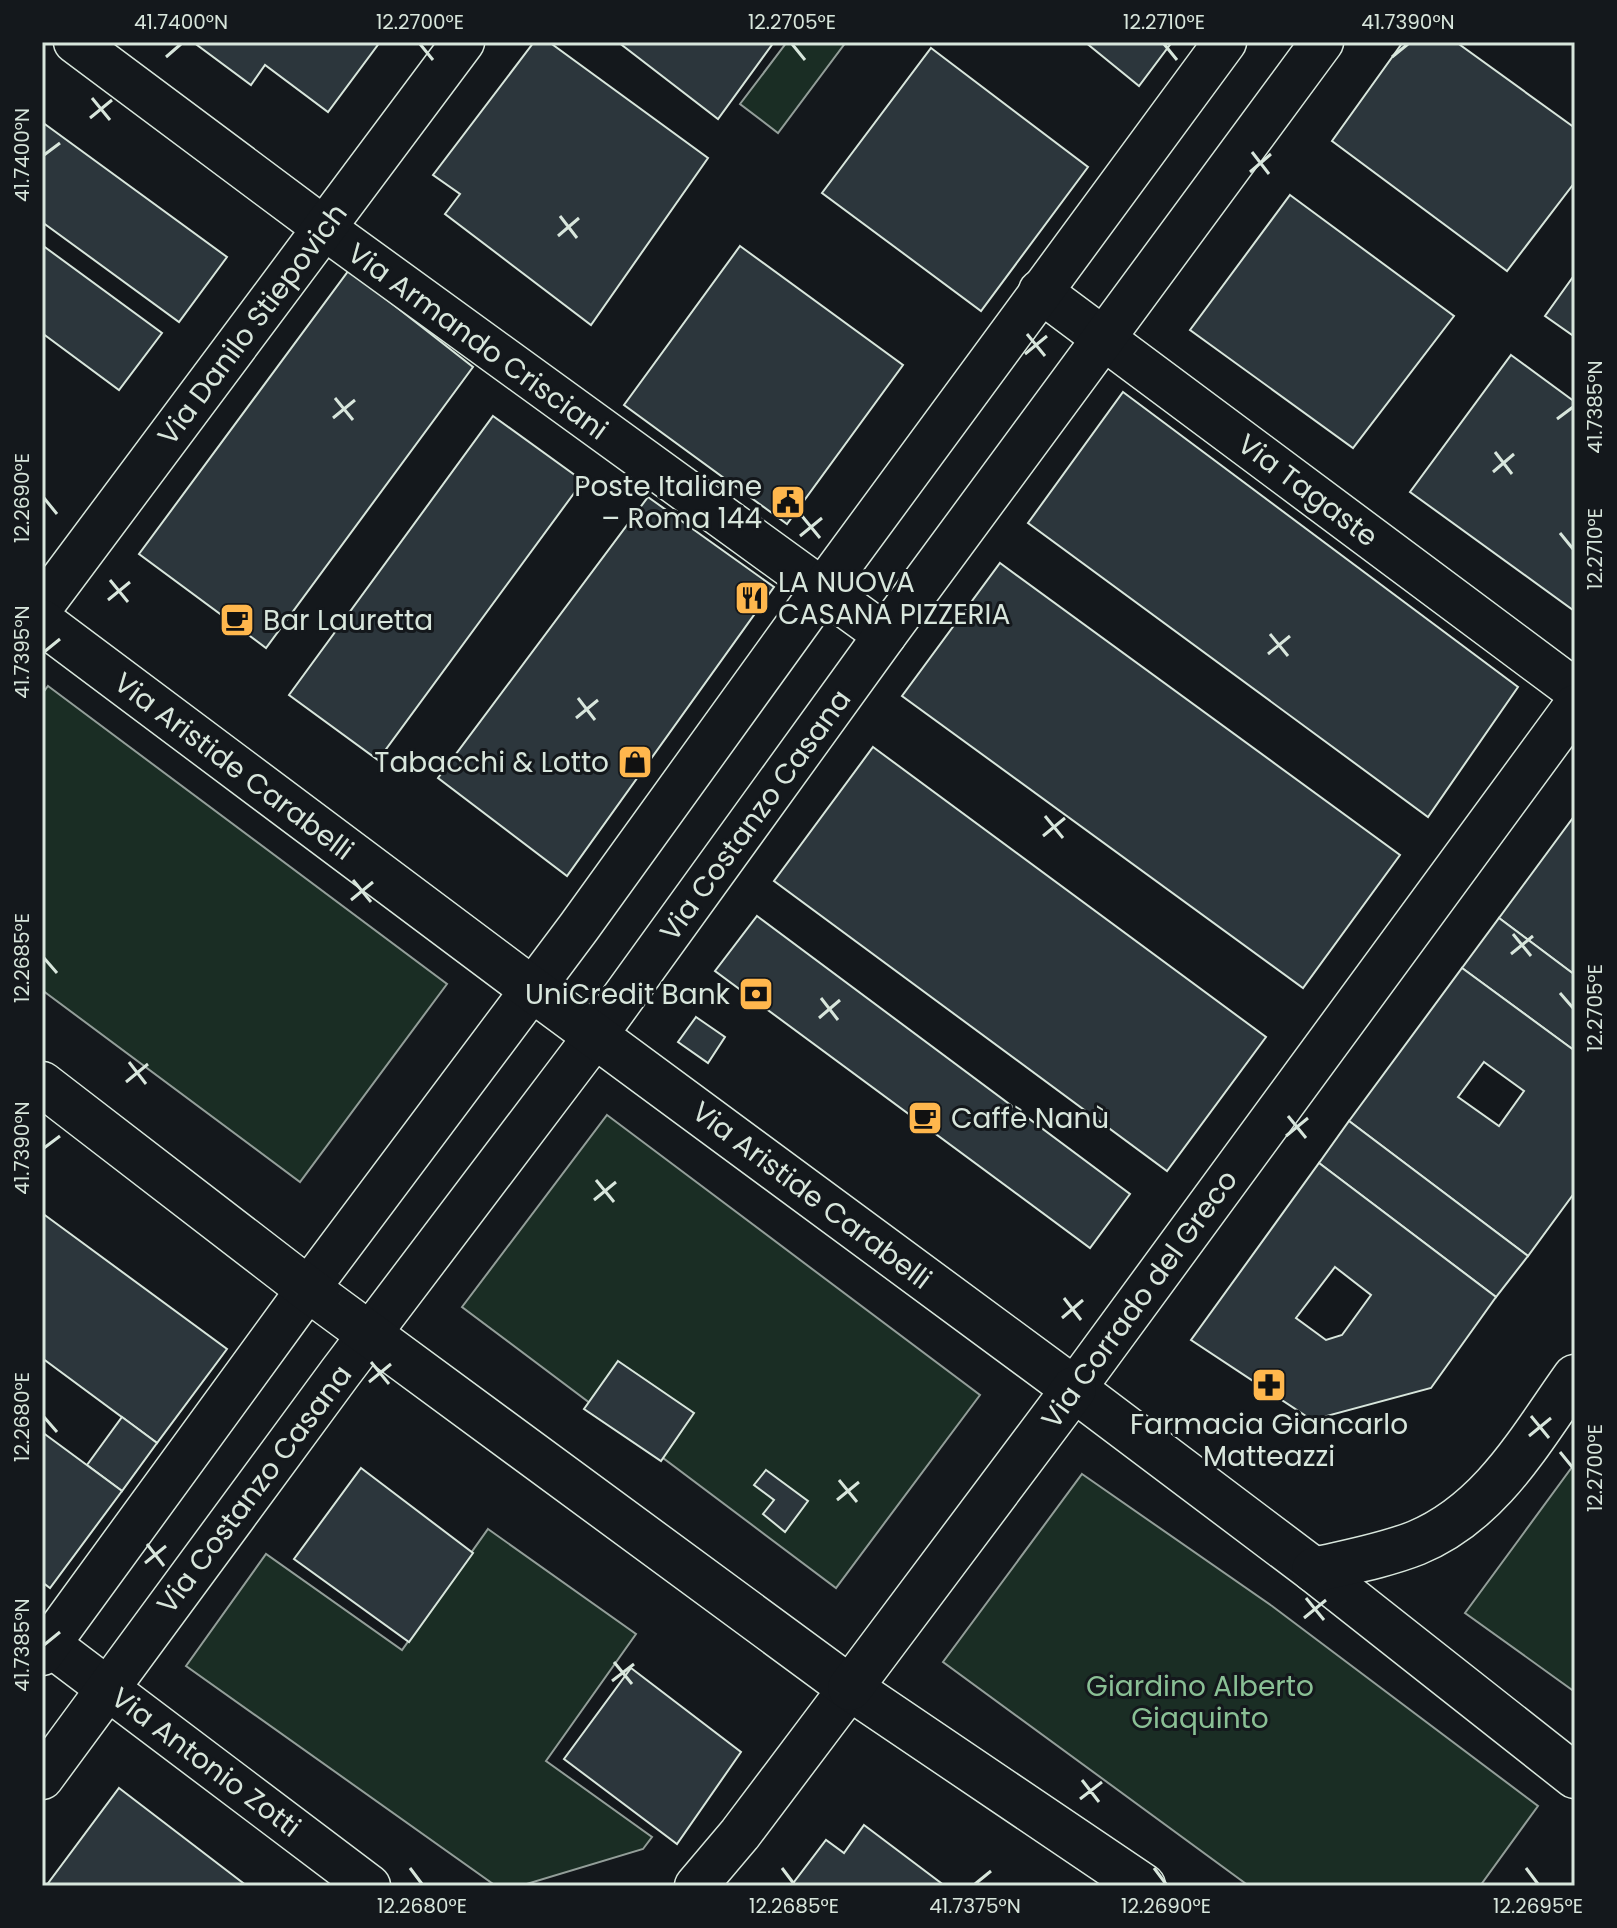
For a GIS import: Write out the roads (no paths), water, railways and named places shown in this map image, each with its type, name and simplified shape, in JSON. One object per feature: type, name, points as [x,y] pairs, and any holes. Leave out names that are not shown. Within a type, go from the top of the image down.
[{"type":"street","name":"Via Armando Crisciani","points":[[75,42],[324,228],[885,635]]},
{"type":"street","name":"Via Danilo Stiepovich","points":[[42,606],[463,42]]},
{"type":"street","points":[[44,1646],[532,989],[1225,42]]},
{"type":"street","name":"Via Costanzo Casana","points":[[42,1778],[596,1035],[885,635],[1322,42]]},
{"type":"street","name":"Via Tagaste","points":[[1040,291],[1575,690]]},
{"type":"street","name":"Via Aristide Carabelli","points":[[42,622],[1074,1389],[1314,1570],[1575,1776]]},
{"type":"street","name":"Via Corrado del Greco","points":[[696,1886],[740,1834],[1074,1389],[1575,706]]},
{"type":"street","points":[[42,1084],[308,1289],[850,1688],[1143,1886]]},
{"type":"street","points":[[1314,1570],[1385,1554],[1416,1543],[1471,1512],[1501,1480],[1575,1377]]},
{"type":"street","name":"Via Antonio Zotti","points":[[44,1646],[107,1687],[369,1886]]},
{"type":"place","name":"Poste Italiane – Roma 144","points":[[788,502]]},
{"type":"place","name":"LA NUOVA CASANA PIZZERIA","points":[[752,598]]},
{"type":"place","name":"Bar Lauretta","points":[[237,620]]},
{"type":"place","name":"Tabacchi & Lotto","points":[[635,762]]},
{"type":"place","name":"UniCredit Bank","points":[[756,994]]},
{"type":"place","name":"Caffè Nanù","points":[[925,1118]]},
{"type":"place","name":"Farmacia Giancarlo Matteazzi","points":[[1269,1385]]},
{"type":"park label","name":"Giardino Alberto Giaquinto","points":[[1200,1702]]}]
